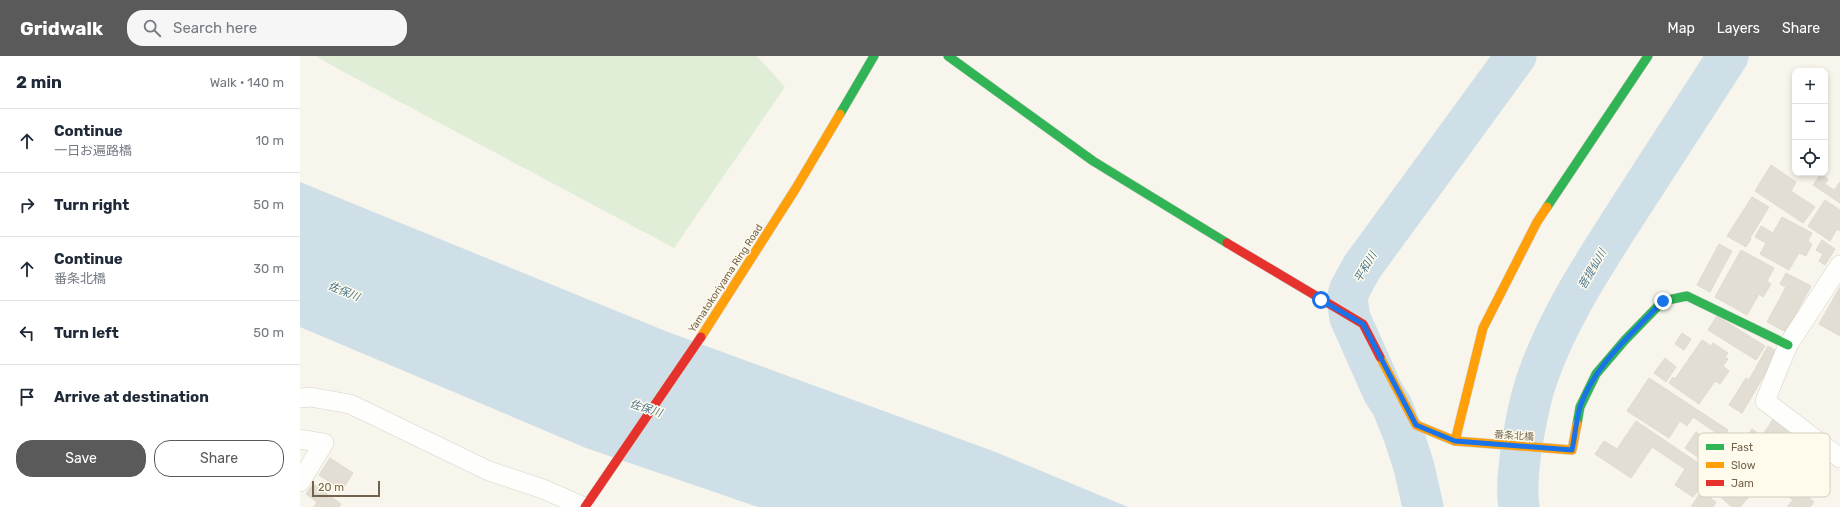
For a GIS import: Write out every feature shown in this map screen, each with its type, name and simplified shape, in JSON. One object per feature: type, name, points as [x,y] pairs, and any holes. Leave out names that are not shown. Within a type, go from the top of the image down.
[{"type":"street","name":"Yamatokoriyama Ring Road","points":[[588,502],[712,321],[800,182],[874,56]]},
{"type":"street","name":"番条北橋","points":[[948,56],[1093,161],[1363,324],[1416,425],[1455,441],[1572,450],[1580,407],[1596,374],[1625,340],[1663,301],[1687,296],[1788,346]]},
{"type":"street","points":[[1455,441],[1483,328],[1537,222],[1648,56]]},
{"type":"street","points":[[1807,433],[1764,401],[1788,346],[1840,265]]},
{"type":"street","points":[[300,398],[310,397],[350,404],[489,471],[588,502]]},
{"type":"street","points":[[300,439],[324,443],[300,482]]},
{"type":"street","points":[[1830,450],[1840,458]]},
{"type":"green space","points":[[316,56],[757,56],[785,87],[674,248]]},
{"type":"water","name":"佐保川","points":[[300,182],[668,332],[993,451],[1128,507],[758,507],[586,448],[300,327]]},
{"type":"building","points":[[1771,165],[1796,182],[1791,191],[1815,207],[1803,223],[1755,191]]},
{"type":"building","points":[[1820,176],[1824,176],[1828,179],[1825,184],[1834,190],[1840,182],[1840,203],[1813,185]]},
{"type":"building","points":[[1752,197],[1769,207],[1746,247],[1727,236]]},
{"type":"building","points":[[1825,200],[1840,210],[1840,231],[1837,229],[1830,241],[1808,226]]},
{"type":"building","points":[[1782,217],[1812,233],[1808,241],[1812,244],[1806,256],[1799,253],[1789,270],[1760,254],[1766,243],[1755,237],[1761,226],[1773,233]]},
{"type":"building","points":[[1822,240],[1835,249],[1825,265],[1819,261],[1823,254],[1816,250]]},
{"type":"building","points":[[1719,244],[1732,251],[1710,292],[1697,285]]},
{"type":"building","points":[[1741,250],[1774,268],[1767,281],[1771,284],[1763,297],[1759,294],[1747,315],[1715,297]]},
{"type":"building","points":[[1786,273],[1811,286],[1786,332],[1767,322],[1786,287],[1780,284]]},
{"type":"building","points":[[1840,287],[1840,336],[1819,324]]},
{"type":"building","points":[[1717,316],[1765,346],[1756,360],[1708,330]]},
{"type":"building","points":[[1682,333],[1691,339],[1684,350],[1675,344]]},
{"type":"building","points":[[1702,340],[1711,346],[1713,343],[1728,353],[1725,357],[1728,359],[1723,366],[1729,371],[1720,384],[1715,381],[1699,404],[1669,383],[1673,377],[1675,379]]},
{"type":"building","points":[[1768,346],[1778,352],[1742,413],[1729,405],[1746,378],[1749,380]]},
{"type":"building","points":[[1665,358],[1676,367],[1666,382],[1654,373]]},
{"type":"building","points":[[1649,378],[1728,430],[1726,433],[1714,433],[1693,417],[1687,426],[1680,421],[1669,438],[1627,411]]},
{"type":"building","points":[[1774,418],[1796,433],[1764,433]]},
{"type":"building","points":[[1636,421],[1698,463],[1698,490],[1693,497],[1675,485],[1685,469],[1652,447],[1631,478],[1595,454],[1604,441],[1617,449]]},
{"type":"building","points":[[1752,429],[1758,433],[1749,433]]},
{"type":"building","points":[[1696,432],[1698,433],[1698,457],[1685,448]]},
{"type":"building","points":[[330,458],[353,473],[342,490],[319,475]]},
{"type":"building","points":[[313,484],[341,504],[339,507],[314,507],[317,502],[306,494]]},
{"type":"building","points":[[1698,496],[1711,497],[1716,502],[1713,507],[1691,507]]},
{"type":"building","points":[[1720,497],[1748,497],[1740,507],[1732,507]]},
{"type":"building","points":[[1789,497],[1808,497],[1814,502],[1810,507],[1787,507],[1793,500]]},
{"type":"waterway","name":"平和川","points":[[1423,507],[1414,467],[1404,436],[1392,406],[1383,392],[1350,318],[1347,299],[1350,289],[1362,267],[1516,56]]},
{"type":"waterway","name":"菩提仙川","points":[[1519,507],[1518,493],[1521,450],[1528,414],[1537,379],[1556,334],[1591,269],[1728,56]]},
{"type":"traffic: fast","points":[[840,114],[874,56]]},
{"type":"traffic: fast","points":[[948,56],[1093,161],[1227,243]]},
{"type":"traffic: fast","points":[[1547,207],[1648,56]]},
{"type":"traffic: fast","points":[[1577,424],[1580,407],[1596,374],[1625,340],[1663,301],[1687,296],[1788,345]]},
{"type":"traffic: slow","points":[[701,337],[796,188],[840,114]]},
{"type":"traffic: slow","points":[[1455,441],[1483,328],[1537,222],[1547,207]]},
{"type":"traffic: slow","points":[[1380,357],[1416,425],[1455,441],[1572,450],[1577,424]]},
{"type":"traffic: jam","points":[[1227,243],[1363,324],[1380,357]]},
{"type":"traffic: jam","points":[[585,507],[701,337]]},
{"type":"route","points":[[1321,300],[1363,324],[1416,425],[1455,441],[1572,450],[1580,407],[1596,374],[1625,340],[1663,301]]}]
